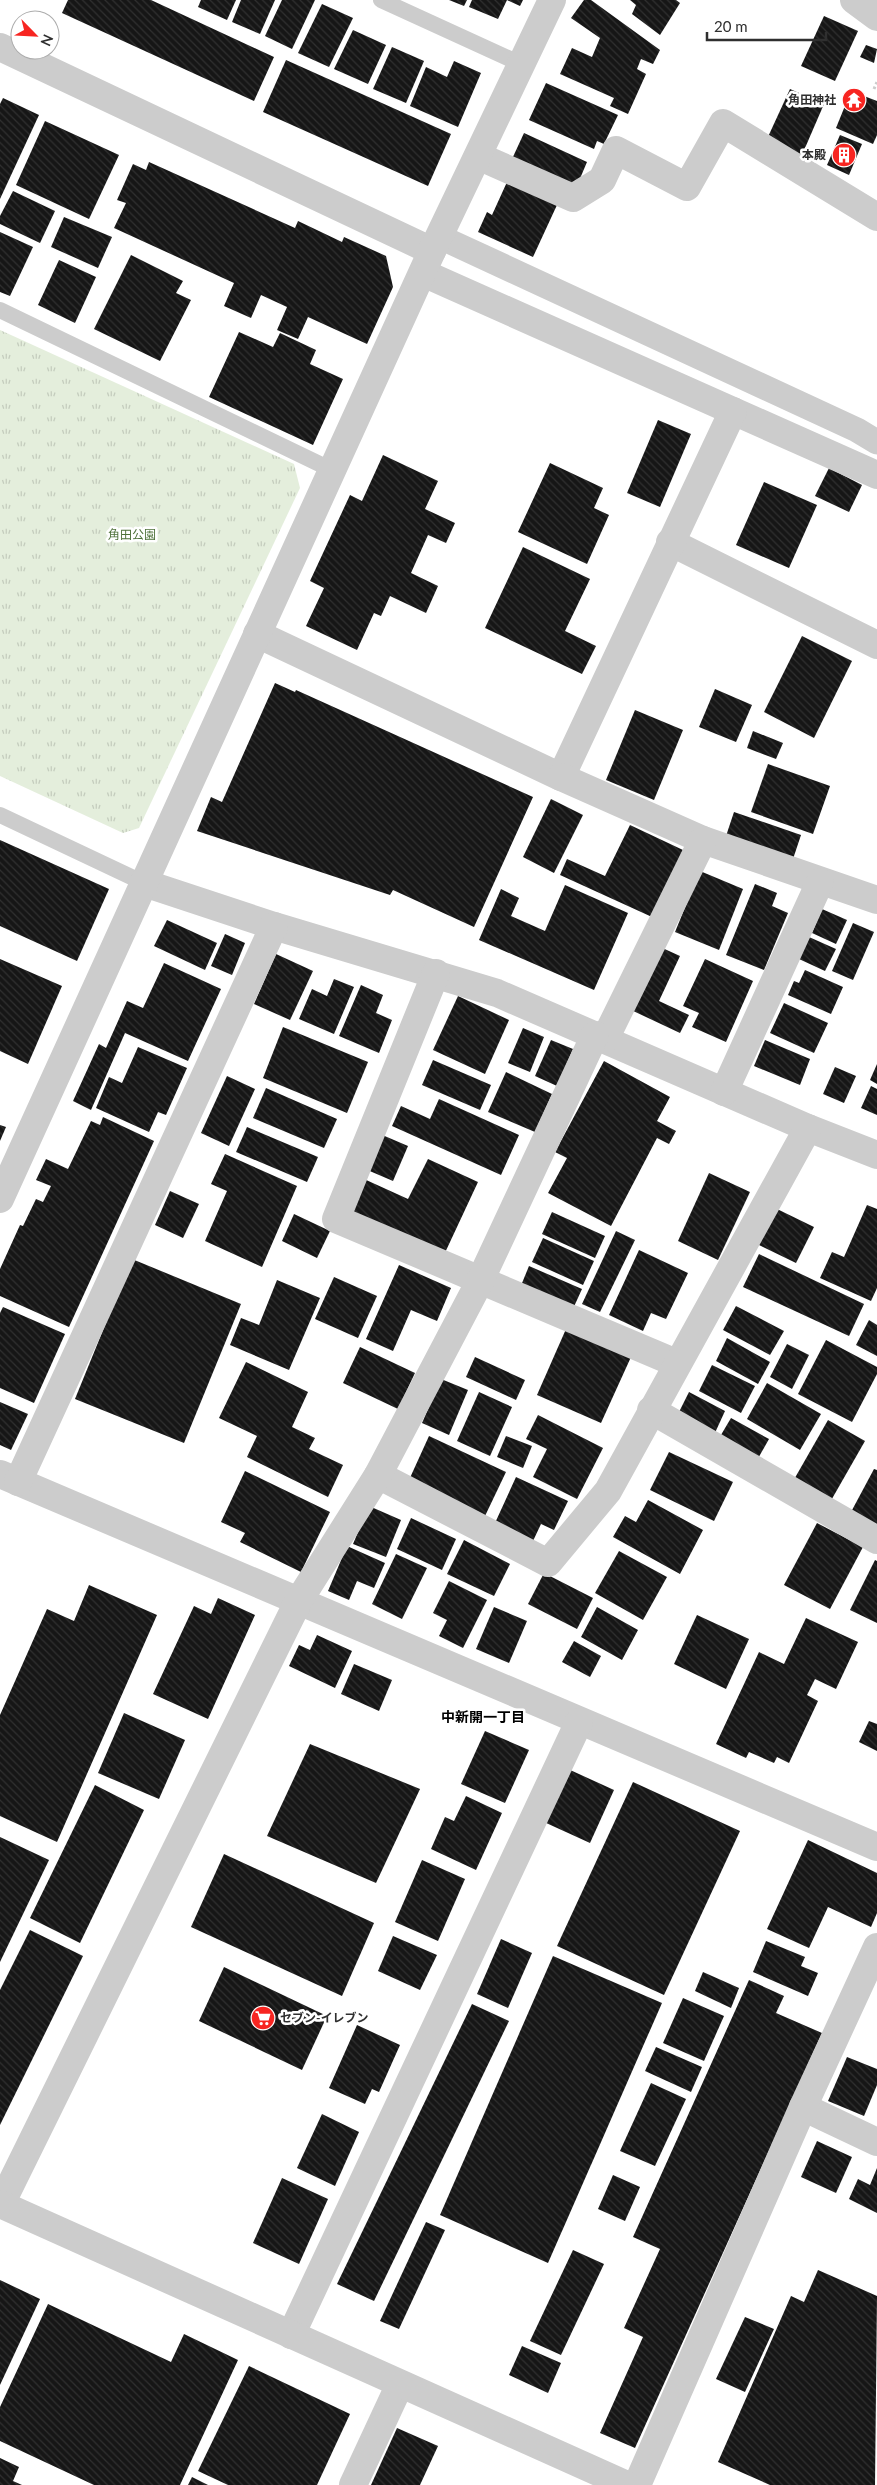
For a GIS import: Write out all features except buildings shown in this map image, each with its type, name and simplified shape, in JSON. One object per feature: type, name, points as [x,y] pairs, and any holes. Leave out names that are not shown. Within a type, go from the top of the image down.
[{"type":"street","points":[[0,1199],[431,253],[552,0]]},
{"type":"street","points":[[854,0],[877,17]]},
{"type":"street","points":[[0,47],[431,253],[733,411],[877,475]]},
{"type":"street","points":[[478,156],[574,198],[602,180],[616,150],[687,187],[723,124],[877,217]]},
{"type":"street","points":[[431,253],[857,430],[877,442]]},
{"type":"street","points":[[561,777],[733,411]]},
{"type":"street","points":[[670,542],[877,646]]},
{"type":"street","points":[[257,634],[561,777],[703,840],[820,882],[877,900]]},
{"type":"street","points":[[626,2485],[1,2204],[298,1602],[378,1475],[480,1281],[600,1037],[703,840]]},
{"type":"street","points":[[724,1092],[820,882]]},
{"type":"street","points":[[144,883],[274,926],[497,992],[724,1092],[877,1155]]},
{"type":"street","points":[[274,926],[9,1478],[579,1722],[877,1847]]},
{"type":"street","points":[[436,973],[336,1219],[676,1363]]},
{"type":"street","points":[[378,1475],[548,1563],[608,1491],[676,1363],[808,1128]]},
{"type":"street","points":[[651,1410],[877,1540]]},
{"type":"street","points":[[290,2335],[579,1722]]},
{"type":"street","points":[[637,2485],[877,1947]]},
{"type":"street","points":[[804,2107],[877,2142]]},
{"type":"street","points":[[353,2485],[400,2384]]},
{"type":"lane","points":[[381,0],[522,64]]},
{"type":"lane","points":[[0,310],[332,470]]},
{"type":"lane","points":[[0,815],[144,883]]},
{"type":"path","points":[[874,89],[877,82]]},
{"type":"green space","name":"角田公園","points":[[0,330],[294,464],[300,488],[139,828],[123,833],[0,776]]},
{"type":"place","name":"角田神社","points":[[854,100]]},
{"type":"place","name":"本殿","points":[[844,155]]},
{"type":"place","name":"セブン-イレブン","points":[[263,2018]]},
{"type":"district","name":"中新開一丁目","points":[[483,1717]]}]
